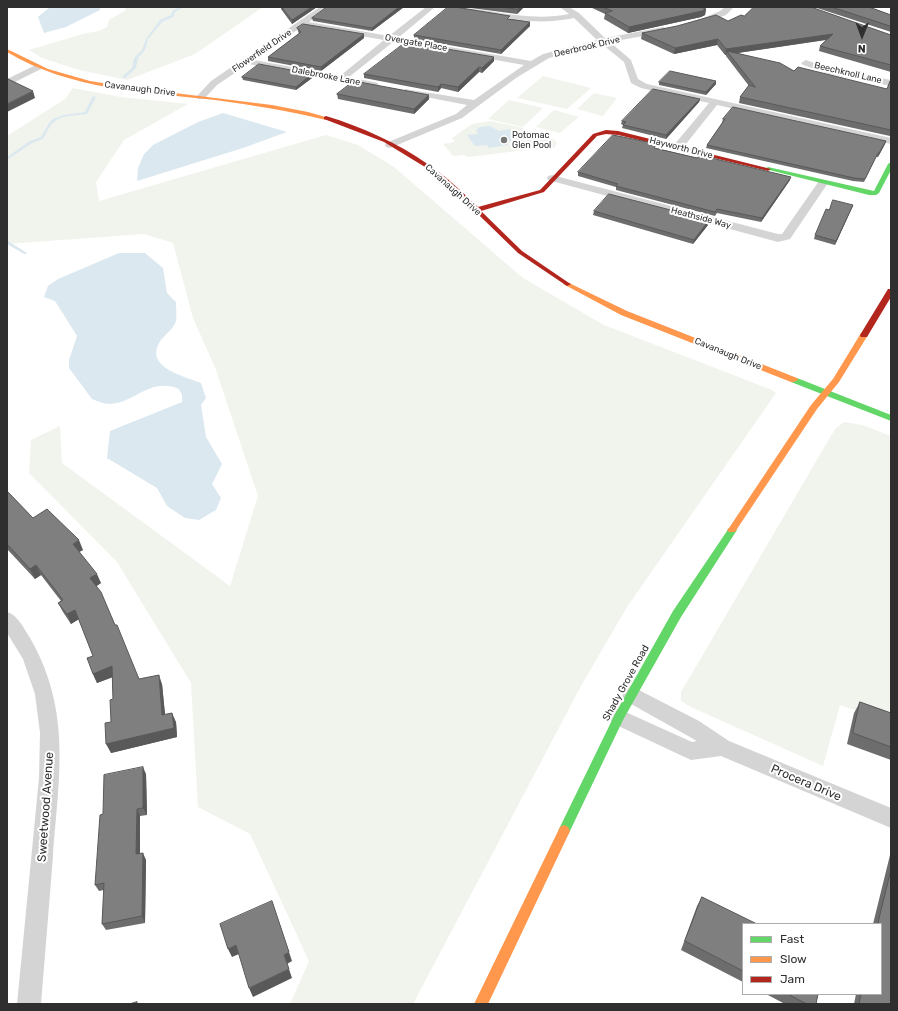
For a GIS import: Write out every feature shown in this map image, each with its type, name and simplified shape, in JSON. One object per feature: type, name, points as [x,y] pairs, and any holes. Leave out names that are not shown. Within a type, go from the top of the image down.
[{"type":"street","name":"Flowerfield Drive","points":[[201,97],[214,83],[325,7]]},
{"type":"street","points":[[341,79],[431,7]]},
{"type":"street","points":[[450,7],[546,21],[562,20],[576,16]]},
{"type":"street","points":[[564,7],[576,16],[602,42],[623,56],[628,62],[633,78],[638,84],[891,141]]},
{"type":"street","points":[[688,25],[723,12],[730,7]]},
{"type":"street","name":"Overgate Place","points":[[302,23],[531,64]]},
{"type":"street","name":"Deerbrook Drive","points":[[390,145],[434,128],[459,116],[531,64],[546,56],[602,42],[674,28]]},
{"type":"street","name":"Cavanaugh Drive","points":[[7,50],[21,60],[68,77],[112,86],[277,107],[325,118],[362,130],[416,158],[440,176],[521,252],[540,267],[595,299],[631,316],[891,418]]},
{"type":"street","name":"Dalebrooke Lane","points":[[247,61],[386,87]]},
{"type":"street","name":"Beechknoll Lane","points":[[806,63],[829,71],[891,83]]},
{"type":"street","points":[[7,83],[38,67]]},
{"type":"street","points":[[401,90],[477,104]]},
{"type":"street","points":[[678,147],[715,102]]},
{"type":"street","name":"Hayworth Drive","points":[[476,210],[532,195],[542,190],[595,135],[606,132],[618,133],[869,193],[876,193],[891,164]]},
{"type":"street","name":"Heathside Way","points":[[552,178],[778,238],[786,237],[823,183]]},
{"type":"street","name":"Shady Grove Road","points":[[481,1004],[631,694],[709,564],[814,407],[836,380],[891,291]]},
{"type":"street","name":"Sweetwood Avenue","points":[[7,619],[32,656],[42,681],[48,711],[51,744],[50,778],[29,1004]]},
{"type":"street","name":"Procera Drive","points":[[631,694],[692,727],[722,747],[891,818]]},
{"type":"street","points":[[619,717],[691,751],[722,747]]},
{"type":"shaded area","points":[[50,7],[100,7],[100,10],[66,27],[44,33],[38,17]]},
{"type":"shaded area","points":[[125,7],[263,7],[195,54],[127,80],[79,70],[42,58],[29,50],[86,33],[99,31],[107,27],[109,20],[126,10]]},
{"type":"shaded area","points":[[543,76],[591,88],[567,109],[517,98]]},
{"type":"shaded area","points":[[73,88],[121,97],[188,104],[124,140],[96,182],[99,201],[326,135],[358,145],[394,167],[523,278],[604,325],[772,390],[776,393],[627,607],[581,686],[413,1004],[290,1004],[309,961],[250,834],[198,807],[191,683],[117,562],[29,473],[31,440],[60,426],[62,463],[230,586],[258,496],[216,370],[193,318],[173,243],[144,234],[7,244],[7,136],[65,99]]},
{"type":"shaded area","points":[[594,93],[617,98],[603,116],[577,109]]},
{"type":"shaded area","points":[[509,100],[543,108],[523,127],[488,119]]},
{"type":"shaded area","points":[[554,110],[579,117],[560,133],[536,127]]},
{"type":"shaded area","points":[[223,113],[287,132],[243,148],[137,181],[138,168],[144,154],[153,145],[198,122]]},
{"type":"shaded area","name":"Potomac Glen Pool","points":[[491,121],[523,128],[531,138],[542,136],[548,137],[557,143],[554,148],[533,149],[469,157],[463,155],[453,156],[443,144],[455,142],[452,138],[472,124]]},
{"type":"shaded area","points":[[490,126],[499,131],[510,129],[518,140],[506,142],[508,145],[489,148],[487,145],[475,146],[467,135],[478,134],[476,130],[480,127]]},
{"type":"shaded area","points":[[119,253],[145,253],[163,268],[167,293],[176,302],[176,319],[174,326],[161,340],[157,349],[157,357],[161,364],[168,369],[201,383],[206,398],[201,405],[206,437],[222,464],[212,484],[221,498],[216,510],[199,520],[185,518],[167,506],[157,488],[107,458],[110,431],[182,402],[182,395],[179,389],[169,386],[151,388],[119,403],[103,403],[92,399],[69,368],[69,360],[77,336],[55,301],[44,297],[48,286],[58,279]]},
{"type":"shaded area","points":[[844,422],[862,425],[891,436],[891,723],[840,705],[823,766],[693,708],[681,701],[681,692],[835,429]]},
{"type":"building","points":[[282,7],[312,7],[292,20]]},
{"type":"building","points":[[327,7],[399,7],[372,28],[312,18]]},
{"type":"building","points":[[448,7],[510,16],[507,19],[530,22],[501,50],[414,35]]},
{"type":"building","points":[[501,7],[520,7],[518,9]]},
{"type":"building","points":[[603,7],[701,7],[706,9],[629,27],[605,13],[612,11]]},
{"type":"building","points":[[754,7],[811,7],[891,35],[891,65],[820,46],[833,34],[726,49],[718,39],[675,48],[642,33],[677,26],[716,15],[728,21],[741,15],[744,16]]},
{"type":"building","points":[[832,7],[869,7],[891,15],[891,26]]},
{"type":"building","points":[[303,24],[364,34],[321,67],[268,57],[301,32],[297,28]]},
{"type":"building","points":[[406,42],[494,57],[482,68],[479,67],[458,87],[441,84],[438,87],[364,74]]},
{"type":"building","points":[[727,51],[780,63],[794,71],[798,67],[887,89],[891,81],[891,130],[740,97],[749,85],[755,87]]},
{"type":"building","points":[[259,64],[312,74],[296,87],[242,77]]},
{"type":"building","points":[[670,71],[716,81],[706,92],[659,82]]},
{"type":"building","points":[[8,79],[33,91],[7,104]]},
{"type":"building","points":[[354,81],[429,95],[414,109],[337,94]]},
{"type":"building","points":[[653,89],[700,99],[666,135],[623,125],[626,122],[622,121]]},
{"type":"building","points":[[733,107],[886,141],[865,179],[854,178],[707,145],[725,119],[723,119]]},
{"type":"building","points":[[613,135],[657,144],[654,148],[697,158],[699,155],[791,177],[762,218],[717,209],[715,212],[616,186],[618,184],[578,172]]},
{"type":"building","points":[[609,194],[709,220],[694,240],[594,211]]},
{"type":"building","points":[[833,200],[853,205],[836,241],[815,235],[826,209],[829,210]]},
{"type":"building","points":[[7,491],[33,518],[47,509],[79,540],[73,544],[97,574],[90,578],[101,592],[115,625],[117,625],[139,679],[159,675],[162,715],[172,713],[174,728],[106,744],[105,723],[111,722],[110,700],[113,699],[112,666],[93,674],[87,658],[93,656],[75,610],[67,614],[58,603],[63,600],[36,565],[30,569],[7,544]]},
{"type":"building","points":[[860,702],[891,713],[891,747],[853,733]]},
{"type":"building","points":[[143,767],[143,808],[137,809],[136,854],[143,853],[142,916],[102,924],[104,883],[95,885],[100,815],[103,814],[104,775]]},
{"type":"building","points":[[891,870],[891,1004],[859,1004],[861,995],[882,995],[882,923],[878,923]]},
{"type":"building","points":[[702,897],[755,923],[742,923],[742,970],[685,941]]},
{"type":"building","points":[[272,901],[289,952],[284,955],[289,969],[249,988],[236,945],[228,949],[220,924]]},
{"type":"building","points":[[790,995],[818,995],[816,1004],[807,1004]]},
{"type":"waterway","points":[[124,77],[134,68],[136,58],[143,50],[147,39],[161,21],[172,16],[174,11],[183,7]]},
{"type":"waterway","points":[[7,159],[31,142],[42,138],[50,124],[59,117],[86,113],[94,97]]},
{"type":"waterway","points":[[7,242],[25,253]]},
{"type":"traffic: fast","points":[[768,169],[869,193],[876,193],[891,164]]},
{"type":"traffic: fast","points":[[794,380],[891,418]]},
{"type":"traffic: fast","points":[[564,831],[619,717],[677,614],[732,530]]},
{"type":"traffic: slow","points":[[7,50],[26,61],[47,70],[90,83],[134,90],[253,104],[308,113],[326,118]]},
{"type":"traffic: slow","points":[[567,284],[624,313],[794,380]]},
{"type":"traffic: slow","points":[[732,530],[814,407],[836,380],[864,335]]},
{"type":"traffic: slow","points":[[481,1004],[564,831]]},
{"type":"traffic: jam","points":[[326,118],[386,141],[427,166],[450,184],[520,252],[567,284]]},
{"type":"traffic: jam","points":[[476,210],[542,191],[595,135],[606,132],[618,133],[768,169]]},
{"type":"traffic: jam","points":[[864,335],[891,291]]},
{"type":"place","name":"Potomac Glen Pool","points":[[504,140]]}]
